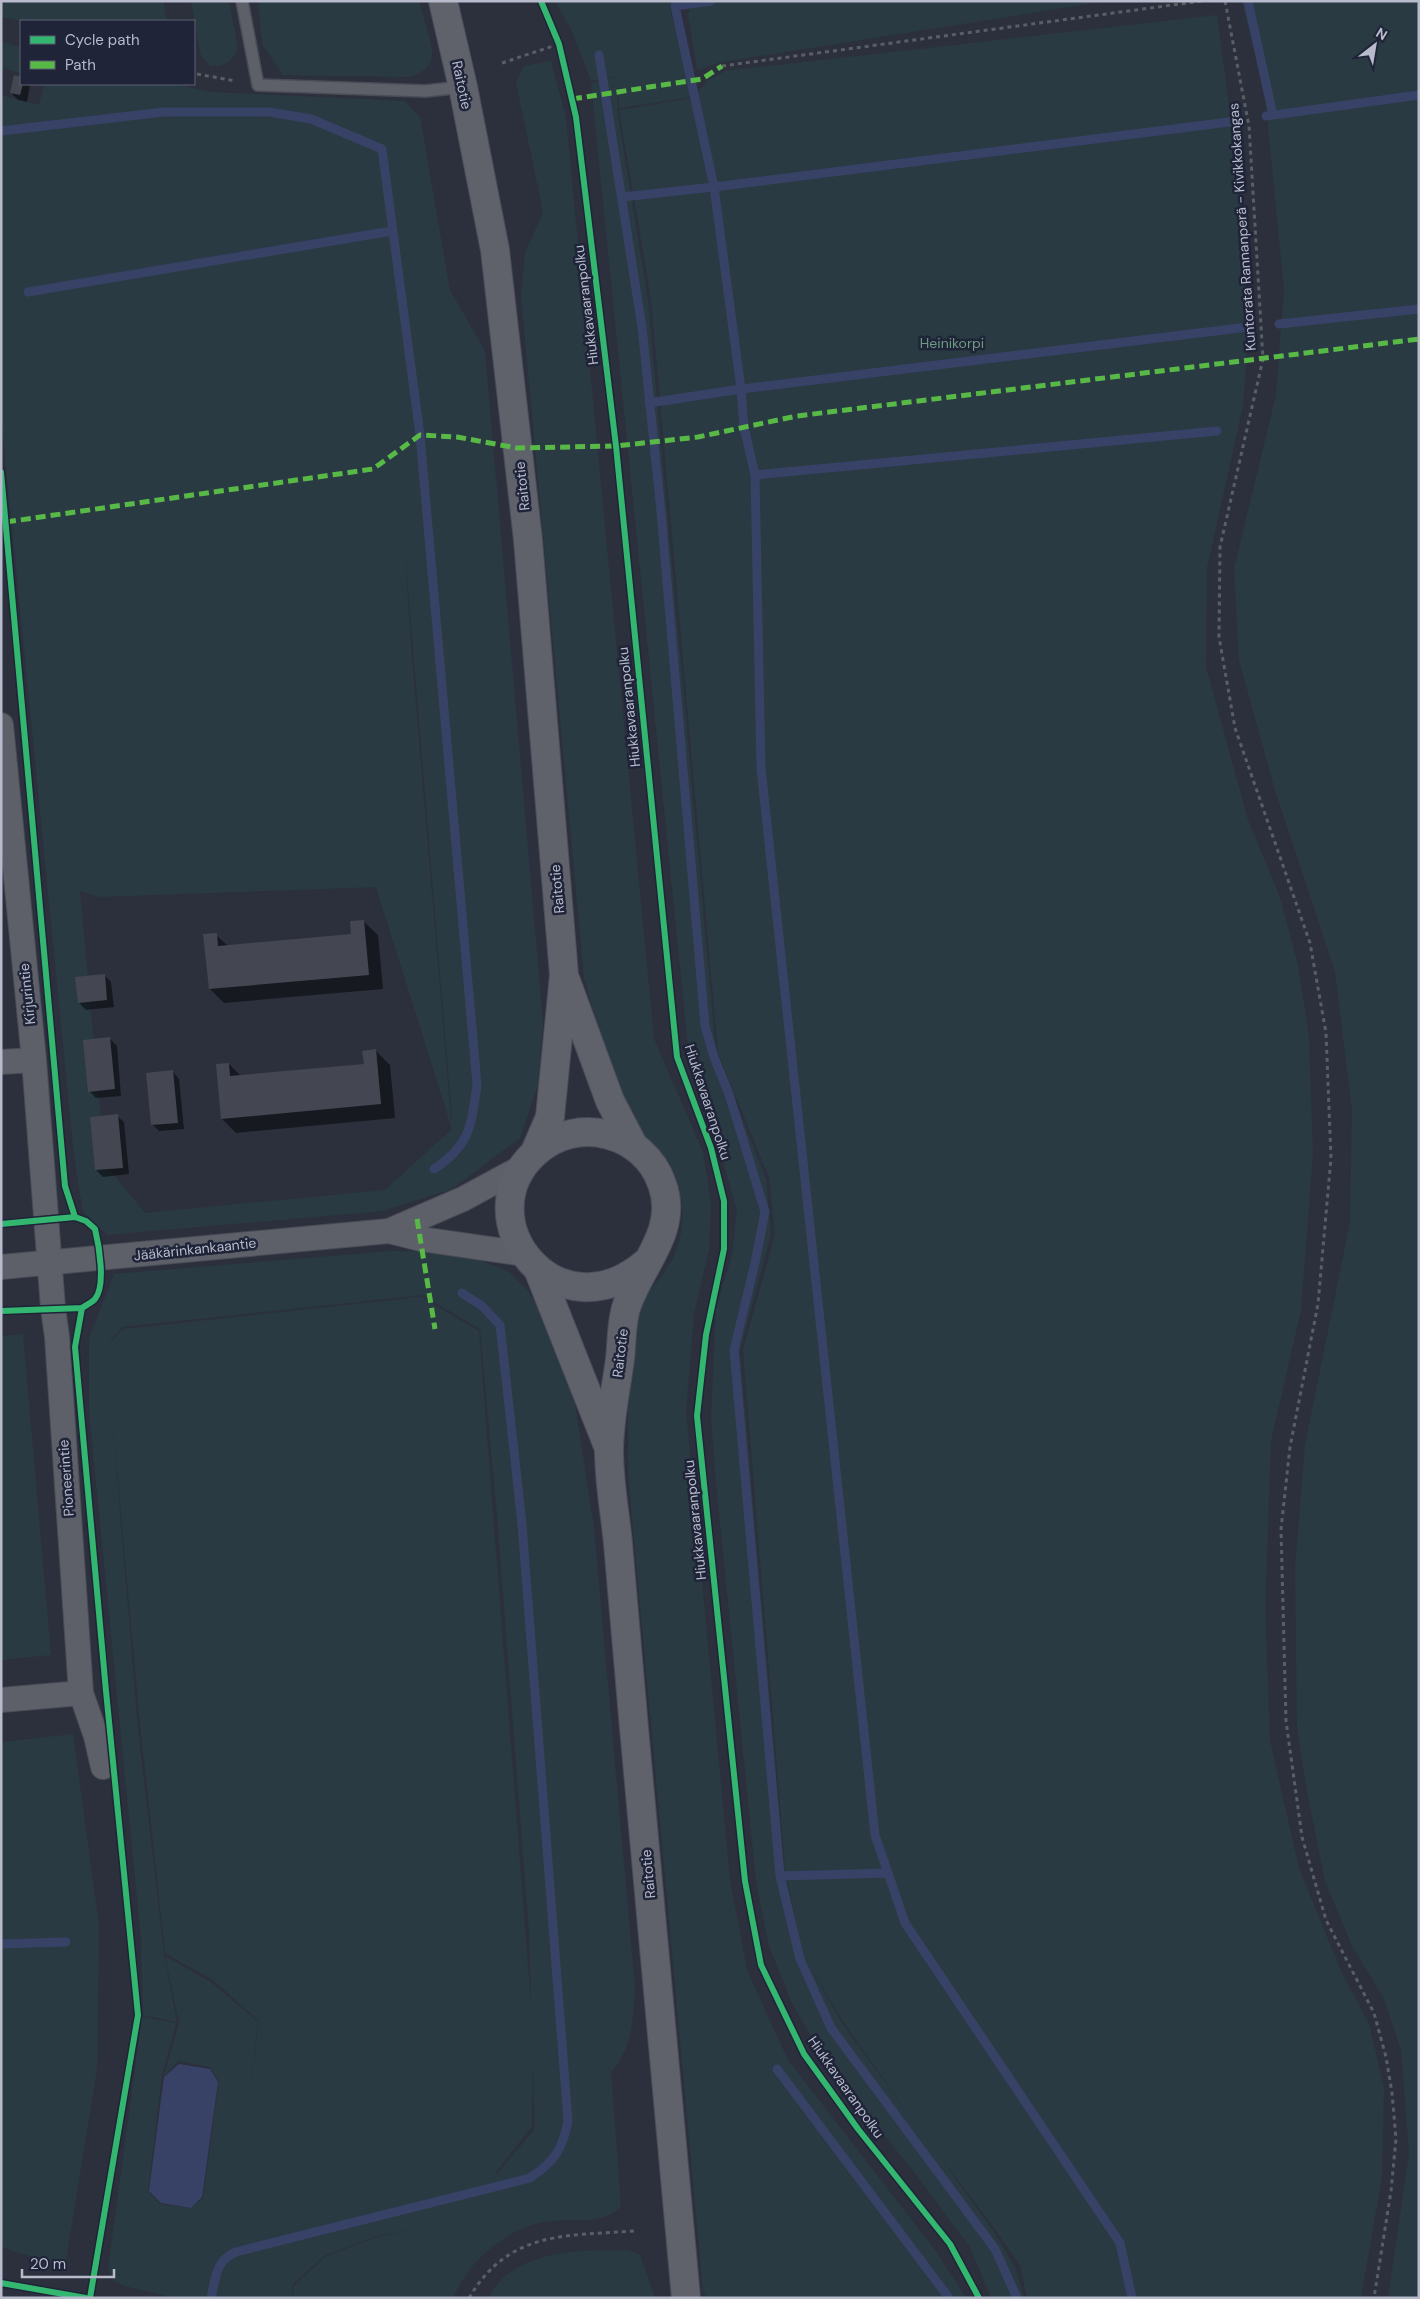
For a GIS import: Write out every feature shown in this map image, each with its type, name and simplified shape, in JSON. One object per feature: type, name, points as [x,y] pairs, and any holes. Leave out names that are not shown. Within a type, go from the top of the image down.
[{"type":"main road","name":"Raitotie","points":[[443,1],[463,87],[495,250],[528,540],[564,975],[550,1117],[515,1182],[511,1198],[510,1216],[515,1236],[531,1262],[609,1450]]},
{"type":"main road","name":"Raitotie","points":[[564,975],[610,1101],[633,1145]]},
{"type":"main road","name":"Raitotie","points":[[529,1159],[549,1142],[565,1134],[583,1131],[601,1132],[618,1136],[646,1156],[657,1170],[664,1186],[667,1204],[666,1224],[659,1244],[648,1261],[626,1308],[609,1450],[686,2298]]},
{"type":"main road","name":"Raitotie","points":[[531,1262],[555,1280],[568,1284],[595,1287],[615,1283],[633,1274],[648,1261]]},
{"type":"street","name":"Kirjurintie","points":[[1,724],[34,1060],[51,1263]]},
{"type":"street","points":[[1,1062],[34,1060]]},
{"type":"street","name":"Jääkärinkankaantie","points":[[1,1268],[389,1231],[463,1199],[529,1159]]},
{"type":"street","name":"Jääkärinkankaantie","points":[[389,1231],[531,1262]]},
{"type":"street","name":"Pioneerintie","points":[[51,1263],[81,1693],[96,1736],[103,1767]]},
{"type":"street","points":[[1,1700],[81,1693]]},
{"type":"lane","points":[[242,1],[258,85],[425,91],[463,87]]},
{"type":"path","points":[[722,66],[1202,1]]},
{"type":"path","points":[[556,36],[561,53]]},
{"type":"path","points":[[502,63],[559,44]]},
{"type":"path","points":[[195,72],[258,85]]},
{"type":"path","points":[[469,2298],[489,2272],[510,2253],[529,2243],[554,2237],[635,2231]]},
{"type":"green space","points":[[1,1],[163,1],[167,20],[20,21],[1,17]]},
{"type":"green space","points":[[191,1],[229,1],[238,49],[227,63],[210,66],[201,56]]},
{"type":"green space","points":[[258,1],[419,1],[431,44],[431,60],[424,70],[408,77],[283,75],[262,44]]},
{"type":"green space","name":"Heinikorpi","points":[[555,1],[672,1],[670,8],[692,97],[619,108],[619,84],[617,109],[648,300],[716,1052],[766,1179],[771,1234],[740,1351],[784,1865],[802,1954],[785,1867],[743,1350],[775,1235],[769,1178],[718,1053],[651,299],[619,110],[693,98],[707,81],[725,71],[1217,15],[1236,157],[1250,316],[1243,406],[1207,568],[1206,667],[1248,820],[1280,897],[1298,965],[1309,1037],[1313,1154],[1301,1310],[1271,1441],[1265,1608],[1270,1741],[1299,1868],[1341,1971],[1369,2024],[1384,2088],[1382,2176],[1361,2298],[1027,2298],[1020,2265],[934,2149],[992,2229],[1015,2267],[1024,2298],[991,2298],[970,2247],[914,2172],[824,2059],[792,2003],[769,1946],[756,1881],[711,1417],[716,1309],[732,1255],[737,1211],[715,1133],[689,1056],[591,83],[620,76],[591,81],[572,31]],"holes":[[[804,1957],[846,2026],[912,2119],[844,2026]]]},
{"type":"green space","points":[[691,1],[1108,1],[722,62],[697,70],[688,16]]},
{"type":"green space","points":[[1242,1],[1419,1],[1419,2298],[1388,2298],[1409,2153],[1401,2050],[1384,1999],[1352,1946],[1325,1881],[1307,1791],[1297,1728],[1295,1568],[1305,1445],[1350,1222],[1352,1110],[1335,972],[1274,787],[1239,660],[1234,569],[1276,395],[1284,289],[1265,96]]},
{"type":"green space","points":[[1,42],[20,47],[20,73],[4,68],[1,79]]},
{"type":"green space","points":[[551,61],[566,118],[654,1039],[703,1152],[711,1202],[709,1250],[694,1313],[686,1411],[730,1880],[747,1970],[788,2060],[935,2250],[966,2298],[707,2298],[703,2291],[628,1474],[628,1391],[636,1329],[645,1299],[673,1258],[679,1241],[683,1212],[674,1172],[656,1146],[638,1130],[617,1086],[606,1056],[584,978],[521,296],[525,253],[543,212],[516,82],[524,66]]},
{"type":"green space","points":[[44,85],[177,85],[213,92],[404,101],[420,117],[450,290],[485,351],[543,1023],[538,1085],[520,1138],[452,1189],[383,1211],[107,1235],[83,1212],[74,1156],[1,416],[1,95],[39,105]],"holes":[[[404,540],[452,1120],[412,657]],[[376,887],[452,1129],[385,1190],[145,1213],[105,1164],[80,891],[100,897]]]},
{"type":"green space","points":[[392,1251],[446,1252],[479,1260],[509,1272],[529,1292],[546,1323],[575,1404],[594,1528],[635,1988],[628,2043],[619,2062],[611,2072],[621,2205],[615,2212],[607,2216],[588,2220],[549,2221],[518,2230],[504,2238],[480,2258],[469,2270],[453,2298],[292,2298],[294,2286],[325,2257],[371,2239],[414,2228],[371,2238],[324,2256],[293,2284],[291,2298],[175,2298],[124,2286],[113,2280],[108,2268],[142,2017],[176,2023],[162,2076],[148,2191],[160,2204],[191,2208],[203,2198],[219,2081],[210,2067],[179,2061],[164,2075],[179,2023],[165,1956],[211,1982],[258,2022],[249,2102],[259,2021],[213,1980],[165,1953],[139,1714],[111,1402],[138,1729],[164,1954],[177,2022],[143,2015],[141,1939],[89,1411],[89,1338],[114,1274]],"holes":[[[422,1295],[480,1329],[497,1516],[529,1932],[531,2005],[479,1331],[421,1297],[123,1329],[106,1347],[122,1327]],[[533,2067],[535,2129],[497,2174],[494,2175],[532,2126]]]},
{"type":"green space","points":[[23,1334],[51,1655],[1,1660],[1,1336]]},
{"type":"green space","points":[[73,1734],[99,1925],[97,2069],[65,2267],[1,2247],[1,1742]]},
{"type":"green space","points":[[628,2250],[640,2255],[655,2298],[488,2298],[502,2279],[515,2269],[545,2256],[578,2251]]},
{"type":"water","points":[[179,2064],[210,2069],[218,2082],[202,2197],[191,2208],[161,2203],[149,2191],[164,2077]]},
{"type":"building","points":[[14,75],[20,77],[20,85],[23,85],[20,95],[10,93]]},
{"type":"building","points":[[364,920],[369,975],[209,989],[203,934],[217,933],[218,946],[351,934],[350,921]]},
{"type":"building","points":[[105,974],[107,1000],[78,1003],[75,977]]},
{"type":"building","points":[[110,1037],[115,1089],[88,1092],[83,1040]]},
{"type":"building","points":[[376,1049],[381,1104],[221,1119],[216,1064],[229,1063],[230,1076],[364,1064],[362,1051]]},
{"type":"building","points":[[173,1070],[178,1123],[151,1125],[146,1073]]},
{"type":"building","points":[[118,1114],[123,1168],[95,1170],[90,1117]]},
{"type":"waterway","points":[[677,1],[675,6],[714,187],[741,389],[744,427],[755,475],[761,768],[875,1835],[905,1923],[1120,2243],[1132,2298]]},
{"type":"waterway","points":[[675,6],[711,1]]},
{"type":"waterway","points":[[1248,1],[1273,115]]},
{"type":"waterway","points":[[599,55],[642,327],[661,512],[705,1026],[714,1057],[729,1094],[765,1212],[734,1350],[780,1876],[800,1959],[831,2028],[995,2249],[1017,2298]]},
{"type":"waterway","points":[[1266,116],[1419,95]]},
{"type":"waterway","points":[[1,131],[164,112],[269,112],[311,119],[382,149],[420,435],[477,1085],[471,1123],[467,1133],[455,1151],[434,1169]]},
{"type":"waterway","points":[[622,197],[1229,122]]},
{"type":"waterway","points":[[28,292],[392,231]]},
{"type":"waterway","points":[[1279,324],[1419,309]]},
{"type":"waterway","points":[[649,403],[741,389],[1248,327]]},
{"type":"waterway","points":[[755,475],[1217,431]]},
{"type":"waterway","points":[[211,2298],[220,2265],[236,2252],[530,2178],[556,2154],[566,2131],[568,2121],[522,1524],[500,1325],[482,1306],[462,1293]]},
{"type":"waterway","points":[[780,1876],[888,1873]]},
{"type":"waterway","points":[[1,1944],[66,1942]]},
{"type":"waterway","points":[[777,2069],[949,2298]]},
{"type":"marked path","points":[[572,99],[702,79],[722,66]]},
{"type":"marked path","points":[[6,522],[373,469],[420,435],[457,437],[517,448],[616,446],[698,437],[797,416],[1419,339]]},
{"type":"marked path","points":[[417,1219],[435,1329]]},
{"type":"cycle path","name":"Hiukkavaaranpolku","points":[[541,1],[559,44],[576,117],[616,446],[677,1057],[711,1148],[724,1201],[724,1249],[706,1335],[697,1416],[745,1881],[761,1965],[804,2054],[858,2129],[950,2244],[979,2298]]},
{"type":"cycle path","points":[[1,472],[65,1186],[75,1217],[86,1221],[95,1229],[101,1265],[98,1293],[94,1300],[82,1308],[75,1347],[138,2015],[90,2298]]},
{"type":"cycle path","points":[[1,1224],[75,1217]]},
{"type":"cycle path","points":[[1,1311],[82,1308]]},
{"type":"cycle path","points":[[1,2283],[86,2298]]}]
